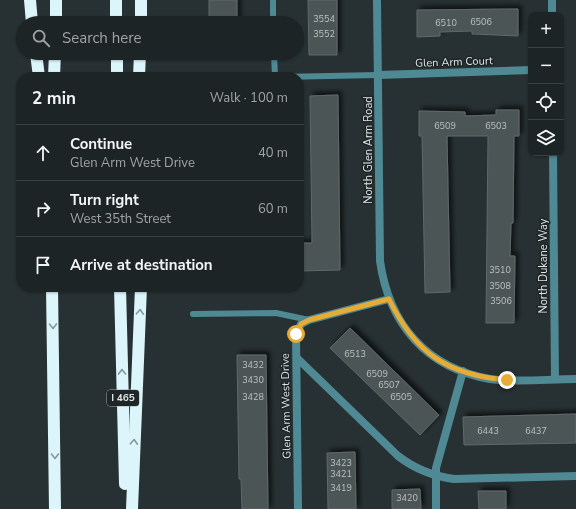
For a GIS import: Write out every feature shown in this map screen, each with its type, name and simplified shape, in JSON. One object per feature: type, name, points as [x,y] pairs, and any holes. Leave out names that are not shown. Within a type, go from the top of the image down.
[{"type":"highway","points":[[30,0],[31,16]]},
{"type":"highway","points":[[56,0],[56,16]]},
{"type":"highway","points":[[116,0],[116,16]]},
{"type":"highway","points":[[140,16],[141,0]]},
{"type":"highway","points":[[37,60],[38,72]]},
{"type":"highway","points":[[54,72],[55,60]]},
{"type":"highway","points":[[117,60],[117,72]]},
{"type":"highway","points":[[139,72],[140,60]]},
{"type":"highway","points":[[52,292],[55,509]]},
{"type":"highway","name":"I 465","points":[[120,292],[126,509]]},
{"type":"highway","points":[[132,509],[141,292]]},
{"type":"street","name":"North Glen Arm Road","points":[[377,0],[380,261],[384,285],[389,299],[406,330],[421,347],[440,361],[463,371],[491,379],[576,379]]},
{"type":"street","points":[[552,0],[552,12]]},
{"type":"street","name":"Glen Arm Court","points":[[378,75],[528,70]]},
{"type":"street","name":"North Dukane Way","points":[[553,156],[555,379]]},
{"type":"street","points":[[309,320],[389,299]]},
{"type":"street","name":"Glen Arm West Drive","points":[[298,509],[296,334],[301,324],[309,320]]},
{"type":"street","points":[[297,358],[398,456],[407,463],[436,477],[454,479],[576,476]]},
{"type":"street","points":[[436,509],[436,468],[463,371]]},
{"type":"lane","points":[[273,0],[273,16]]},
{"type":"lane","points":[[274,60],[274,72]]},
{"type":"lane","points":[[304,76],[378,75]]},
{"type":"lane","points":[[193,314],[276,313],[309,320]]},
{"type":"building","points":[[209,0],[237,0],[237,16],[209,16]]},
{"type":"building","points":[[308,0],[337,0],[337,55],[309,55]]},
{"type":"building","points":[[518,9],[518,36],[472,34],[472,31],[440,32],[440,36],[417,37],[417,10]]},
{"type":"building","points":[[338,95],[340,270],[304,271],[304,243],[312,243],[310,96]]},
{"type":"building","points":[[496,110],[519,110],[519,136],[514,136],[513,223],[511,223],[510,256],[515,256],[514,323],[486,323],[488,136],[447,136],[450,292],[425,293],[422,136],[419,136],[419,111],[465,112],[465,116],[496,115]]},
{"type":"building","points":[[350,328],[439,415],[420,435],[330,348]]},
{"type":"building","points":[[237,355],[266,355],[268,509],[242,509],[241,479],[239,479]]},
{"type":"building","points":[[576,414],[576,443],[464,445],[463,417]]},
{"type":"building","points":[[355,452],[356,509],[328,509],[327,453]]},
{"type":"building","points":[[420,489],[421,509],[392,509],[392,490]]},
{"type":"building","points":[[478,491],[506,491],[506,509],[479,509]]},
{"type":"route","points":[[296,334],[301,324],[309,320],[389,299],[406,330],[421,347],[434,357],[446,365],[463,371],[491,379],[507,380]]}]
